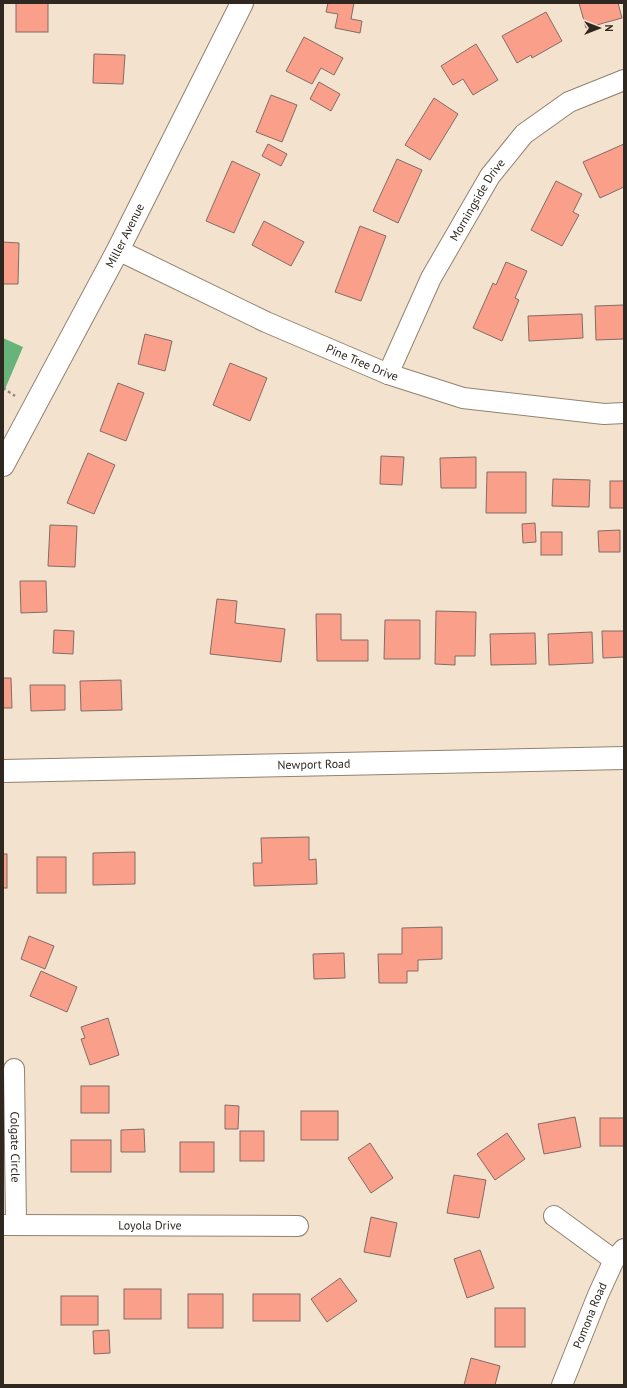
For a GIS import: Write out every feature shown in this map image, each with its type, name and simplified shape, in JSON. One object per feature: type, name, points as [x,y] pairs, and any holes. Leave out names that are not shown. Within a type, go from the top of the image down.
[{"type":"street","name":"Miller Avenue","points":[[3,465],[118,250],[242,3]]},
{"type":"street","name":"Morningside Drive","points":[[388,374],[431,278],[495,170],[524,134],[568,102],[624,80]]},
{"type":"street","name":"Pine Tree Drive","points":[[118,250],[266,322],[388,374],[462,398],[604,414],[624,413]]},
{"type":"street","name":"Newport Road","points":[[3,770],[624,758]]},
{"type":"street","name":"Colgate Circle","points":[[10,1225],[14,1069]]},
{"type":"street","points":[[554,1216],[619,1255]]},
{"type":"street","name":"Loyola Drive","points":[[10,1225],[298,1226]]},
{"type":"street","name":"Pomona Road","points":[[562,1385],[596,1298],[619,1255]]},
{"type":"path","points":[[3,388],[15,396]]},
{"type":"green space","points":[[3,338],[23,347],[5,389],[3,389]]},
{"type":"building","points":[[16,3],[48,3],[48,32],[16,32]]},
{"type":"building","points":[[328,3],[354,3],[351,19],[362,21],[360,33],[335,28],[338,14],[326,12]]},
{"type":"building","points":[[579,3],[618,3],[622,18],[586,28]]},
{"type":"building","points":[[546,12],[562,41],[532,58],[531,55],[517,63],[502,36]]},
{"type":"building","points":[[304,37],[343,58],[334,75],[321,68],[312,84],[286,71]]},
{"type":"building","points":[[476,44],[498,80],[473,95],[463,79],[453,85],[441,66]]},
{"type":"building","points":[[94,54],[125,55],[123,84],[93,83]]},
{"type":"building","points":[[319,82],[340,94],[331,111],[310,99]]},
{"type":"building","points":[[271,95],[297,105],[282,142],[256,132]]},
{"type":"building","points":[[434,98],[458,114],[430,160],[405,145]]},
{"type":"building","points":[[268,144],[287,154],[281,166],[262,156]]},
{"type":"building","points":[[624,144],[624,187],[600,198],[583,162]]},
{"type":"building","points":[[397,159],[422,170],[398,223],[373,211]]},
{"type":"building","points":[[232,161],[260,174],[234,233],[206,221]]},
{"type":"building","points":[[556,181],[582,194],[573,212],[579,215],[562,246],[531,230]]},
{"type":"building","points":[[264,221],[304,242],[291,266],[252,245]]},
{"type":"building","points":[[360,226],[386,236],[361,301],[335,292]]},
{"type":"building","points":[[3,242],[19,243],[18,284],[3,284]]},
{"type":"building","points":[[506,262],[527,271],[515,298],[519,300],[502,341],[473,328],[493,283],[496,285]]},
{"type":"building","points":[[624,305],[624,339],[596,340],[595,306]]},
{"type":"building","points":[[582,314],[583,338],[529,341],[528,316]]},
{"type":"building","points":[[145,334],[172,341],[165,371],[138,364]]},
{"type":"building","points":[[230,363],[267,378],[250,421],[213,405]]},
{"type":"building","points":[[118,383],[144,393],[126,441],[100,431]]},
{"type":"building","points":[[88,453],[115,465],[94,514],[67,503]]},
{"type":"building","points":[[381,456],[404,457],[402,485],[380,484]]},
{"type":"building","points":[[476,457],[476,488],[441,488],[440,458]]},
{"type":"building","points":[[487,472],[526,472],[526,513],[486,513]]},
{"type":"building","points":[[553,479],[590,480],[589,507],[552,506]]},
{"type":"building","points":[[610,481],[624,481],[624,508],[610,508]]},
{"type":"building","points":[[535,523],[536,542],[523,543],[522,524]]},
{"type":"building","points":[[50,525],[77,526],[75,567],[48,566]]},
{"type":"building","points":[[620,530],[620,552],[599,552],[598,531]]},
{"type":"building","points":[[541,532],[562,532],[562,555],[541,555]]},
{"type":"building","points":[[20,581],[46,581],[47,612],[21,613]]},
{"type":"building","points":[[217,599],[237,601],[235,623],[285,629],[281,662],[210,654]]},
{"type":"building","points":[[436,611],[476,612],[475,656],[455,656],[455,665],[435,664]]},
{"type":"building","points":[[316,614],[341,614],[341,640],[368,640],[368,661],[317,661]]},
{"type":"building","points":[[385,620],[420,620],[420,659],[384,659]]},
{"type":"building","points":[[54,630],[74,631],[73,654],[53,653]]},
{"type":"building","points":[[602,631],[624,631],[624,657],[603,658]]},
{"type":"building","points":[[592,632],[593,663],[549,665],[548,634]]},
{"type":"building","points":[[535,633],[536,664],[491,665],[490,634]]},
{"type":"building","points":[[3,678],[11,678],[12,708],[3,708]]},
{"type":"building","points":[[121,680],[122,710],[81,711],[80,681]]},
{"type":"building","points":[[30,685],[65,685],[65,710],[31,711]]},
{"type":"building","points":[[309,837],[309,860],[316,859],[317,884],[254,886],[253,863],[262,863],[261,838]]},
{"type":"building","points":[[135,852],[135,884],[93,885],[93,853]]},
{"type":"building","points":[[3,854],[7,854],[7,888],[3,888]]},
{"type":"building","points":[[37,857],[66,857],[66,893],[37,893]]},
{"type":"building","points":[[442,927],[442,959],[418,960],[418,971],[407,971],[407,983],[379,983],[378,954],[402,954],[402,928]]},
{"type":"building","points":[[29,936],[54,946],[45,969],[21,959]]},
{"type":"building","points":[[344,953],[345,978],[314,979],[313,954]]},
{"type":"building","points":[[41,971],[77,987],[67,1012],[30,996]]},
{"type":"building","points":[[108,1018],[119,1055],[90,1065],[81,1039],[85,1038],[81,1027]]},
{"type":"building","points":[[81,1086],[109,1086],[109,1113],[81,1113]]},
{"type":"building","points":[[225,1105],[239,1106],[238,1129],[225,1129]]},
{"type":"building","points":[[301,1111],[338,1111],[338,1140],[301,1140]]},
{"type":"building","points":[[575,1117],[581,1147],[544,1154],[538,1124]]},
{"type":"building","points":[[600,1118],[624,1118],[624,1146],[600,1146]]},
{"type":"building","points":[[144,1129],[145,1152],[121,1152],[121,1130]]},
{"type":"building","points":[[240,1131],[264,1131],[264,1161],[240,1161]]},
{"type":"building","points":[[507,1133],[525,1159],[495,1180],[477,1154]]},
{"type":"building","points":[[71,1140],[111,1140],[111,1172],[71,1172]]},
{"type":"building","points":[[180,1142],[214,1142],[214,1172],[180,1172]]},
{"type":"building","points":[[370,1143],[393,1178],[371,1193],[348,1158]]},
{"type":"building","points":[[454,1175],[486,1180],[479,1218],[447,1213]]},
{"type":"building","points":[[371,1217],[397,1223],[390,1257],[364,1252]]},
{"type":"building","points":[[480,1250],[494,1288],[467,1298],[454,1259]]},
{"type":"building","points":[[340,1278],[357,1301],[327,1322],[311,1299]]},
{"type":"building","points":[[124,1289],[161,1289],[161,1319],[124,1319]]},
{"type":"building","points":[[188,1294],[223,1294],[223,1328],[188,1328]]},
{"type":"building","points":[[253,1294],[300,1294],[300,1321],[253,1321]]},
{"type":"building","points":[[61,1296],[98,1296],[98,1325],[61,1325]]},
{"type":"building","points":[[495,1308],[525,1308],[525,1347],[495,1347]]},
{"type":"building","points":[[109,1330],[110,1353],[94,1354],[93,1331]]},
{"type":"building","points":[[471,1358],[500,1366],[495,1385],[464,1385]]}]
